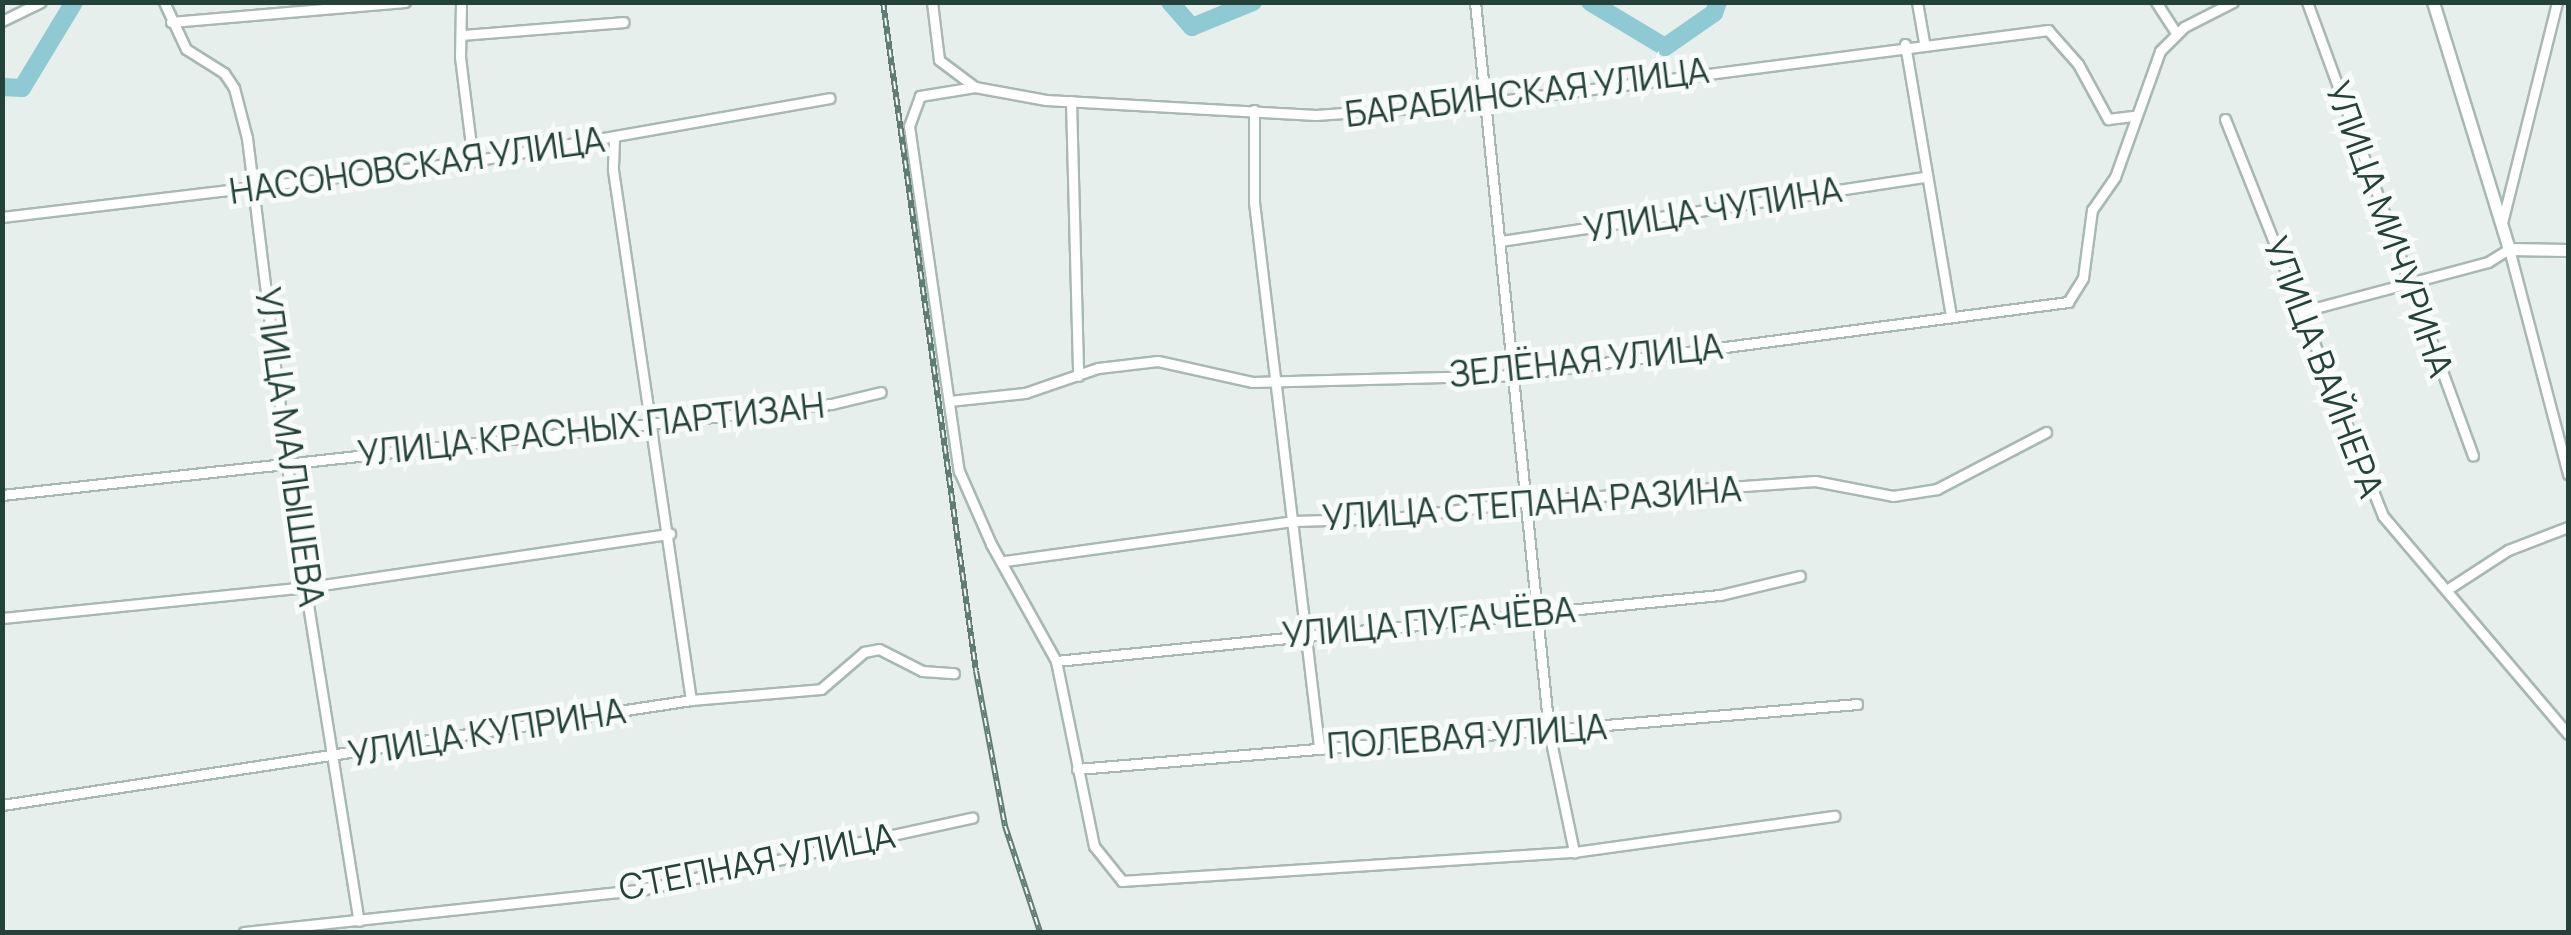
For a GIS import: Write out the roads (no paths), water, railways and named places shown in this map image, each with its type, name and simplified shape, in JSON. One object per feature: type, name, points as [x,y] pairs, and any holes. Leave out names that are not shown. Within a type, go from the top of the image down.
[{"type":"street","points":[[2,20],[40,2]]},
{"type":"street","name":"УЛИЦА МАЛЫШЕВА","points":[[164,2],[186,48],[224,74],[234,88],[256,187],[288,463],[359,921]]},
{"type":"street","points":[[171,22],[405,2]]},
{"type":"street","points":[[461,2],[473,161]]},
{"type":"street","points":[[932,2],[939,60],[974,87]]},
{"type":"street","points":[[1475,2],[1549,732],[1574,852]]},
{"type":"street","points":[[1917,2],[1924,42]]},
{"type":"street","points":[[2156,2],[2177,34]]},
{"type":"street","points":[[2133,116],[2160,51],[2177,34],[2234,2]]},
{"type":"street","name":"УЛИЦА МИЧУРИНА","points":[[2307,2],[2474,456]]},
{"type":"street","points":[[2432,2],[2509,249],[2568,474]]},
{"type":"street","points":[[2502,226],[2557,2]]},
{"type":"street","points":[[462,35],[623,22]]},
{"type":"street","name":"БАРАБИНСКАЯ УЛИЦА","points":[[949,401],[909,126],[920,96],[974,87],[1071,101],[1316,115],[1484,103],[1905,44],[2048,30],[2078,64],[2108,119],[2133,116]]},
{"type":"street","points":[[1905,44],[1950,315]]},
{"type":"street","name":"НАСОНОВСКАЯ УЛИЦА","points":[[2,217],[473,161],[828,98]]},
{"type":"street","points":[[1071,101],[1078,376]]},
{"type":"street","points":[[1254,110],[1254,202],[1280,381],[1319,746]]},
{"type":"street","name":"ЗЕЛЁНАЯ УЛИЦА","points":[[949,401],[1025,393],[1078,376],[1158,361],[1242,380],[1512,375],[2068,302],[2083,278],[2092,210],[2114,177],[2133,116]]},
{"type":"street","name":"УЛИЦА ВАЙНЕРА","points":[[2226,119],[2383,516],[2568,734]]},
{"type":"street","points":[[614,138],[613,170],[670,534],[691,700]]},
{"type":"street","name":"УЛИЦА ЧУПИНА","points":[[1501,242],[1926,177]]},
{"type":"street","points":[[2304,311],[2488,262],[2509,249],[2568,250]]},
{"type":"street","name":"УЛИЦА КРАСНЫХ ПАРТИЗАН","points":[[2,495],[652,419],[831,404],[882,392]]},
{"type":"street","points":[[949,401],[959,471],[991,544],[1005,560],[1056,661],[1094,846],[1122,881],[1574,852],[1835,816]]},
{"type":"street","name":"УЛИЦА СТЕПАНА РАЗИНА","points":[[1005,560],[1294,520],[1395,518],[1528,501],[1814,482],[1893,496],[1937,488],[2046,432]]},
{"type":"street","points":[[2448,589],[2508,550],[2568,527]]},
{"type":"street","points":[[2,618],[309,587],[670,534]]},
{"type":"street","name":"УЛИЦА ПУГАЧЁВА","points":[[1056,661],[1304,632],[1720,596],[1800,576]]},
{"type":"street","name":"УЛИЦА КУПРИНА","points":[[2,805],[691,700],[821,689],[864,652],[879,649],[922,671],[954,673]]},
{"type":"street","name":"ПОЛЕВАЯ УЛИЦА","points":[[1077,770],[1319,746],[1549,732],[1857,704]]},
{"type":"street","name":"СТЕПНАЯ УЛИЦА","points":[[244,932],[463,911],[514,899],[645,889],[972,818]]},
{"type":"waterway","points":[[2,87],[22,88],[74,2]]},
{"type":"waterway","points":[[1170,2],[1192,27],[1253,2]]},
{"type":"waterway","points":[[1590,2],[1665,47],[1714,13],[1718,2]]},
{"type":"railway","points":[[883,2],[976,671],[1005,826],[1040,932]]}]
